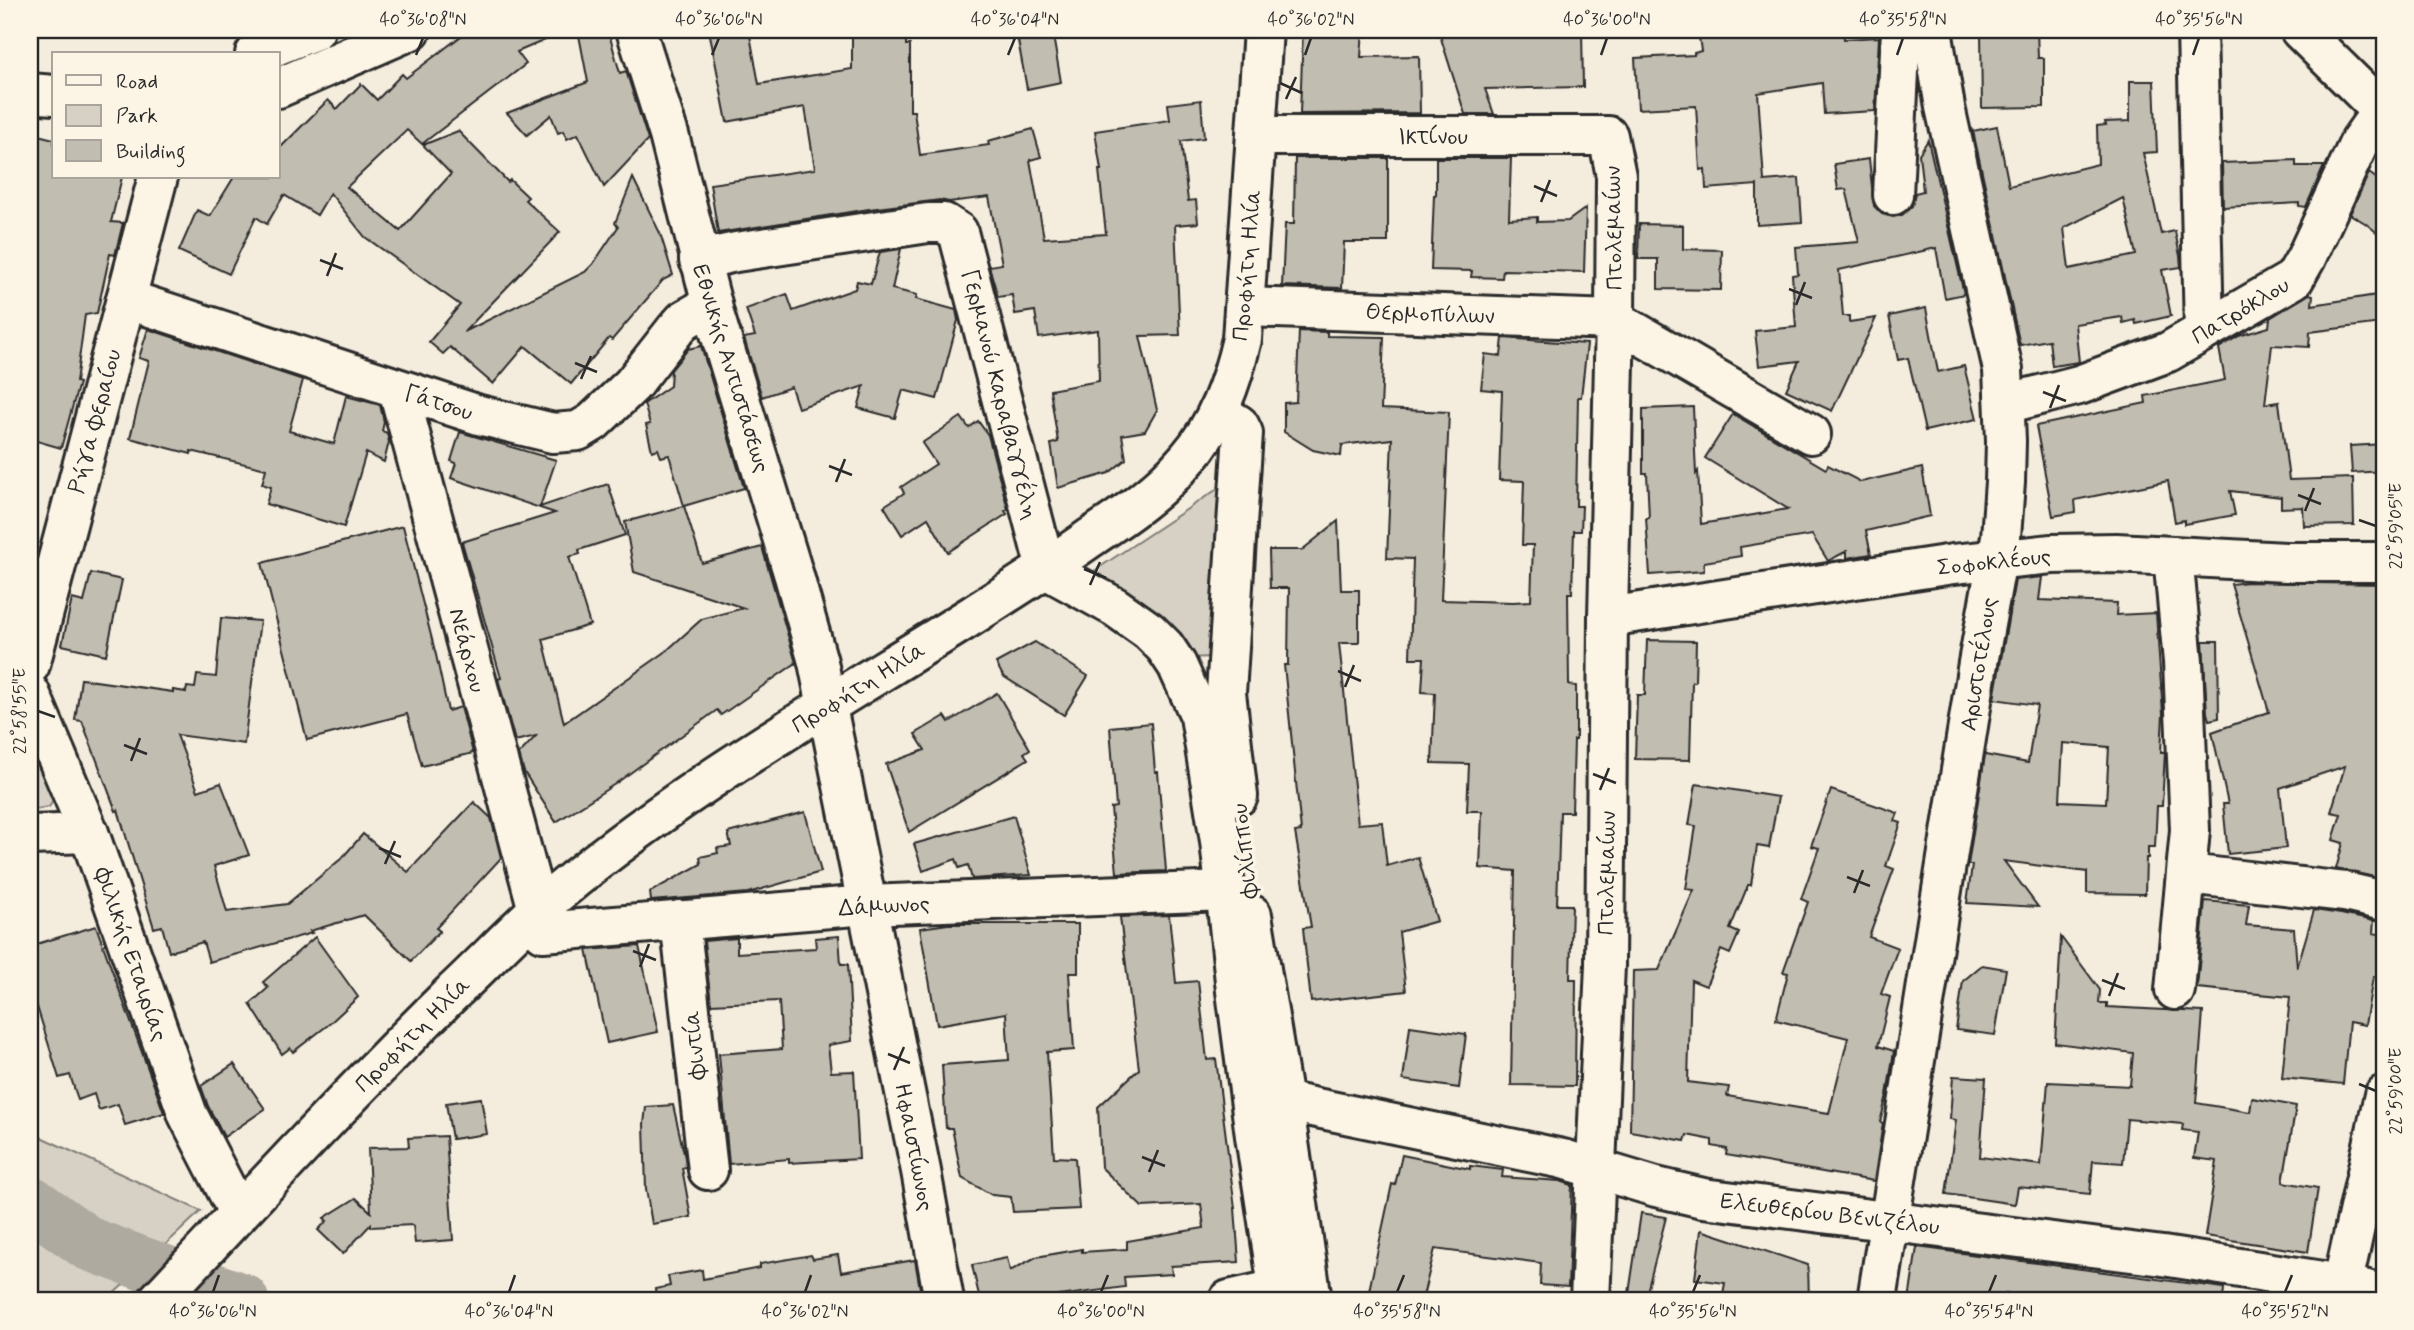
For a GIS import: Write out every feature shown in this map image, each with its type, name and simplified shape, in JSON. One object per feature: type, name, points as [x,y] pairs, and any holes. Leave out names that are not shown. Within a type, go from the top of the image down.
[{"type":"street","points":[[260,52],[315,30]]},
{"type":"street","points":[[280,87],[411,30]]},
{"type":"street","name":"Εθνικής Αντιστάσεως","points":[[636,30],[669,135],[699,260],[794,576],[827,706]]},
{"type":"street","name":"Προφήτη Ηλία","points":[[158,1300],[376,1068],[540,921],[607,854],[676,802],[1046,569],[1136,506],[1171,477],[1195,450],[1226,393],[1238,357],[1245,307],[1263,30]]},
{"type":"street","points":[[1893,195],[1901,30]]},
{"type":"street","name":"Αριστοτέλους","points":[[1877,1300],[2004,510],[2006,404],[2003,370],[1945,107],[1932,30]]},
{"type":"street","points":[[2197,30],[2204,331]]},
{"type":"street","points":[[2300,30],[2384,110]]},
{"type":"street","points":[[30,93],[52,95]]},
{"type":"street","name":"Πατρόκλου","points":[[2006,404],[2079,385],[2168,352],[2294,279],[2360,141],[2384,110]]},
{"type":"street","name":"Ικτίνου","points":[[1257,136],[1608,136]]},
{"type":"street","name":"Πτολεμαίων","points":[[1590,1300],[1605,965],[1608,617],[1615,320],[1616,176],[1608,136]]},
{"type":"street","name":"Ρήγα Φεραίου","points":[[30,665],[158,178]]},
{"type":"street","name":"Γερμανού Καραβαγγέλη","points":[[699,260],[928,223],[949,225],[958,232],[1046,569]]},
{"type":"street","name":"Γάτσου","points":[[126,299],[478,415],[537,431],[566,433],[578,431],[611,407],[684,320],[712,304]]},
{"type":"street","name":"Θερμοπύλων","points":[[1245,307],[1615,320]]},
{"type":"street","name":"Πτολεμαίων","points":[[1615,320],[1811,434]]},
{"type":"street","name":"Νεάρχου","points":[[398,389],[540,921]]},
{"type":"street","name":"Φιλίππου","points":[[1217,412],[1239,425],[1243,433],[1226,693],[1251,909],[1283,1101],[1290,1296]]},
{"type":"street","name":"Σοφοκλέους","points":[[1608,617],[1997,559],[2074,553],[2286,562],[2384,562]]},
{"type":"street","points":[[2173,556],[2183,662],[2190,830],[2188,874],[2175,989]]},
{"type":"street","name":"Φιλίππου","points":[[1046,569],[1133,618],[1165,647],[1177,665],[1200,716],[1220,841],[1236,990],[1290,1296]]},
{"type":"street","name":"Φιλικής Εταιρίας","points":[[30,693],[89,833],[229,1223]]},
{"type":"street","name":"Ηφαιστίωνος","points":[[827,706],[921,1171],[944,1300]]},
{"type":"street","points":[[30,835],[89,833]]},
{"type":"street","points":[[2188,874],[2345,892],[2384,901]]},
{"type":"street","name":"Δάμωνος","points":[[540,921],[680,920],[867,905],[1226,891]]},
{"type":"street","name":"Φιντία","points":[[680,920],[708,1170]]},
{"type":"street","points":[[2340,1292],[2384,1095]]},
{"type":"street","name":"Ελευθερίου Βενιζέλου","points":[[1283,1101],[1563,1159],[1667,1191],[1703,1198],[2177,1258],[2340,1292],[2384,1294]]},
{"type":"street","points":[[1229,1300],[1290,1296]]},
{"type":"green space","points":[[1222,486],[1213,657],[1186,658],[1082,579]]},
{"type":"green space","points":[[30,735],[53,801],[49,807],[30,810]]},
{"type":"green space","points":[[30,1132],[201,1211],[107,1300],[30,1300]]},
{"type":"building","points":[[469,30],[569,30],[517,52],[526,64],[422,144],[407,130],[347,187],[400,231],[451,174],[423,145],[458,131],[508,182],[510,180],[528,197],[525,200],[560,232],[464,332],[585,272],[618,227],[615,223],[633,178],[660,233],[673,275],[663,280],[571,384],[525,346],[493,384],[450,347],[443,354],[429,342],[460,305],[365,237],[330,193],[317,215],[284,195],[267,224],[256,217],[229,274],[179,251],[197,210],[210,216],[233,178],[280,178],[280,148],[328,100],[337,109],[361,84],[377,100],[402,74],[406,78]]},
{"type":"building","points":[[578,30],[608,30],[620,73],[626,71],[648,140],[604,187],[578,134],[567,139],[563,131],[558,133],[551,115],[527,135],[507,113],[588,82]]},
{"type":"building","points":[[709,30],[749,30],[759,84],[852,69],[852,30],[906,30],[906,45],[910,45],[910,111],[914,111],[920,155],[989,145],[988,141],[1033,129],[1041,157],[1030,160],[1044,238],[1106,234],[1095,131],[1170,120],[1168,104],[1201,100],[1204,138],[1181,141],[1188,201],[1196,200],[1198,223],[1175,225],[1180,335],[1140,336],[1157,410],[1145,431],[1122,435],[1126,459],[1109,473],[1058,488],[1051,444],[1058,442],[1050,390],[1099,381],[1098,330],[1039,338],[1035,311],[1015,314],[1012,295],[998,297],[989,266],[1002,264],[989,197],[869,209],[718,233],[710,184],[815,169],[805,107],[727,122]]},
{"type":"building","points":[[1016,30],[1052,30],[1061,82],[1027,89]]},
{"type":"building","points":[[1303,30],[1363,30],[1361,57],[1419,56],[1420,113],[1300,114]]},
{"type":"building","points":[[1582,30],[1583,87],[1485,89],[1494,114],[1465,114],[1439,32]]},
{"type":"building","points":[[1698,30],[1843,30],[1844,39],[1879,37],[1875,111],[1824,114],[1822,83],[1758,93],[1764,181],[1799,178],[1802,222],[1757,225],[1757,185],[1706,189],[1705,169],[1700,170],[1696,106],[1638,109],[1635,58],[1694,55],[1701,51]]},
{"type":"building","points":[[1981,30],[2037,30],[2038,58],[2044,58],[2044,107],[1982,108]]},
{"type":"building","points":[[2130,81],[2154,81],[2157,152],[2143,153],[2161,234],[2175,231],[2180,256],[2181,267],[2162,270],[2171,316],[2136,324],[2135,320],[2123,323],[2122,317],[2075,324],[2079,362],[2052,366],[2049,340],[2020,345],[1973,131],[1997,126],[2009,186],[2098,164],[2097,126],[2106,125],[2105,122],[2130,121]],"holes":[[[2123,198],[2136,255],[2069,269],[2064,228]]]},
{"type":"building","points":[[30,133],[52,138],[52,178],[122,178],[111,222],[123,223],[115,255],[110,254],[97,313],[85,315],[76,382],[79,383],[61,448],[30,439]]},
{"type":"building","points":[[1928,140],[1964,294],[1945,298],[1936,248],[1839,270],[1843,316],[1849,316],[1849,322],[1876,318],[1832,411],[1786,390],[1799,361],[1759,366],[1755,331],[1796,327],[1792,275],[1798,274],[1796,247],[1859,242],[1846,189],[1838,190],[1834,164],[1869,159],[1874,206],[1882,214],[1893,217],[1902,215],[1912,206],[1915,193],[1923,191],[1919,154]]},
{"type":"building","points":[[1295,158],[1388,158],[1388,242],[1344,242],[1342,288],[1282,286],[1285,224],[1294,224]]},
{"type":"building","points":[[1436,158],[1511,158],[1509,219],[1537,217],[1537,222],[1568,221],[1586,208],[1584,272],[1503,270],[1502,278],[1471,277],[1472,271],[1431,270]]},
{"type":"building","points":[[2296,160],[2296,166],[2324,166],[2306,207],[2299,206],[2299,203],[2223,207],[2222,163]]},
{"type":"building","points":[[2369,173],[2384,184],[2384,238],[2350,214]]},
{"type":"building","points":[[1639,224],[1683,225],[1683,249],[1722,250],[1721,290],[1658,289],[1658,259],[1638,259]]},
{"type":"building","points":[[901,249],[892,289],[956,310],[958,320],[937,399],[903,390],[895,418],[858,408],[864,386],[798,408],[791,387],[762,397],[744,338],[755,336],[746,309],[787,294],[793,311],[855,289],[857,281],[871,284],[880,252]]},
{"type":"building","points":[[2309,294],[2313,295],[2312,305],[2377,295],[2382,323],[2310,332],[2309,347],[2272,345],[2265,404],[2279,402],[2289,480],[2353,478],[2354,525],[2304,526],[2303,507],[2281,508],[2281,497],[2230,491],[2235,515],[2184,524],[2184,520],[2175,522],[2168,481],[2075,500],[2076,512],[2053,516],[2036,426],[2146,403],[2145,396],[2225,380],[2219,348],[2239,336],[2269,327],[2270,318]]},
{"type":"building","points":[[1926,308],[1938,372],[1964,366],[1977,419],[1925,431],[1908,358],[1898,360],[1889,316]]},
{"type":"building","points":[[148,329],[303,380],[289,431],[334,444],[346,396],[380,405],[384,422],[382,431],[387,433],[389,442],[384,462],[366,453],[344,527],[266,504],[271,487],[262,484],[266,469],[130,438],[149,361],[139,358]]},
{"type":"building","points":[[1299,331],[1327,332],[1327,336],[1384,337],[1381,409],[1449,412],[1441,600],[1531,601],[1533,545],[1522,545],[1524,481],[1499,480],[1502,391],[1481,389],[1485,354],[1501,356],[1503,338],[1587,344],[1581,397],[1578,397],[1576,506],[1582,506],[1581,531],[1574,531],[1572,593],[1568,593],[1569,685],[1576,686],[1576,740],[1572,812],[1560,812],[1557,905],[1572,905],[1570,979],[1576,979],[1575,1086],[1511,1085],[1515,871],[1480,868],[1482,811],[1467,811],[1469,764],[1432,763],[1435,693],[1422,692],[1424,658],[1410,658],[1413,559],[1387,558],[1392,439],[1342,445],[1341,456],[1313,450],[1284,432],[1284,403],[1296,402]]},
{"type":"building","points":[[701,346],[744,488],[684,506],[669,455],[661,457],[658,449],[652,451],[646,425],[650,424],[644,404],[670,386],[671,370],[688,349]]},
{"type":"building","points":[[1693,407],[1701,524],[1788,509],[1705,458],[1733,414],[1826,469],[1828,465],[1861,482],[1922,468],[1930,516],[1866,531],[1871,554],[1847,558],[1847,551],[1828,561],[1812,535],[1740,547],[1741,556],[1704,562],[1704,571],[1650,575],[1646,518],[1649,518],[1647,473],[1643,473],[1643,409]]},
{"type":"building","points":[[961,417],[969,428],[978,421],[988,435],[1008,509],[1005,511],[1007,514],[948,552],[928,518],[902,535],[884,506],[904,493],[901,487],[936,464],[922,443]]},
{"type":"building","points":[[460,432],[556,460],[540,507],[608,484],[625,535],[579,550],[580,554],[569,557],[590,625],[543,639],[564,723],[664,653],[702,619],[744,608],[634,572],[625,522],[684,506],[702,563],[762,547],[796,663],[721,715],[717,710],[615,784],[556,822],[524,772],[519,754],[536,736],[515,741],[498,679],[501,678],[462,542],[555,513],[451,478],[456,463],[451,461]]},
{"type":"building","points":[[2384,444],[2384,471],[2352,473],[2350,446]]},
{"type":"building","points":[[1338,521],[1341,590],[1359,590],[1359,643],[1339,643],[1358,824],[1382,822],[1387,866],[1418,857],[1437,921],[1399,932],[1406,991],[1311,1002],[1303,928],[1311,927],[1295,832],[1301,831],[1284,665],[1288,665],[1289,588],[1270,588],[1269,550],[1302,550]]},
{"type":"building","points":[[403,526],[448,711],[461,707],[473,753],[422,766],[407,714],[307,740],[262,563]]},
{"type":"building","points":[[91,573],[122,580],[106,655],[62,645],[72,599],[84,602]]},
{"type":"building","points":[[2042,577],[2039,600],[2117,603],[2116,615],[2156,613],[2163,714],[2161,752],[2165,752],[2162,806],[2157,806],[2155,847],[2148,847],[2145,894],[2087,893],[2087,872],[2004,861],[2038,907],[1967,903],[1972,865],[1968,865],[1985,755],[2028,763],[2037,705],[1994,699],[2015,580]],"holes":[[[2063,743],[2109,747],[2106,803],[2060,801]]]},
{"type":"building","points":[[2231,584],[2384,584],[2384,879],[2336,869],[2343,843],[2333,840],[2341,814],[2331,812],[2345,766],[2280,788],[2286,848],[2228,854],[2223,804],[2228,804],[2212,732],[2269,712]]},
{"type":"building","points":[[221,618],[260,621],[244,744],[177,735],[198,791],[221,783],[249,855],[214,866],[227,912],[287,904],[342,858],[363,834],[408,872],[474,802],[491,818],[501,858],[436,928],[440,931],[411,961],[364,915],[310,931],[312,933],[209,962],[203,942],[169,952],[162,926],[154,928],[118,810],[116,811],[82,721],[75,720],[81,679],[186,692],[187,687],[195,688],[197,675],[216,677]]},
{"type":"building","points":[[1647,640],[1696,641],[1690,760],[1635,759],[1637,695],[1645,695]]},
{"type":"building","points":[[2203,641],[2218,641],[2219,718],[2209,720],[2207,713]]},
{"type":"building","points":[[1035,642],[1088,676],[1064,715],[1003,676],[996,663]]},
{"type":"building","points":[[997,693],[1030,749],[1024,753],[1028,759],[909,832],[886,764],[925,750],[915,734],[945,716],[949,722]]},
{"type":"building","points":[[1151,723],[1166,871],[1117,873],[1111,808],[1116,807],[1110,727]]},
{"type":"building","points":[[1696,784],[1778,797],[1769,848],[1757,846],[1751,885],[1748,885],[1730,929],[1739,933],[1730,954],[1721,950],[1706,986],[1691,980],[1688,1082],[1729,1087],[1727,1096],[1829,1113],[1848,1038],[1776,1020],[1788,973],[1783,972],[1808,902],[1801,899],[1819,848],[1811,846],[1831,790],[1898,813],[1895,821],[1901,823],[1886,866],[1894,869],[1869,937],[1898,948],[1881,994],[1890,997],[1878,1046],[1894,1051],[1880,1122],[1883,1123],[1874,1181],[1726,1155],[1727,1149],[1712,1146],[1712,1140],[1687,1135],[1685,1141],[1630,1131],[1633,971],[1659,970],[1694,890],[1686,889],[1696,826],[1689,825]]},
{"type":"building","points":[[805,812],[821,872],[748,893],[651,901],[650,892],[701,864],[700,857],[718,853],[717,848],[731,846],[728,833]]},
{"type":"building","points":[[1014,816],[1031,875],[972,879],[968,865],[959,868],[956,859],[923,871],[914,844]]},
{"type":"building","points":[[2205,901],[2249,905],[2246,925],[2294,929],[2297,968],[2314,910],[2374,921],[2373,933],[2384,935],[2384,979],[2373,977],[2365,1025],[2349,1022],[2343,1084],[2282,1078],[2290,997],[2197,988]]},
{"type":"building","points":[[1169,915],[1176,983],[1198,981],[1207,1060],[1216,1059],[1235,1208],[1239,1262],[1171,1266],[1172,1274],[1124,1277],[1125,1287],[1030,1300],[980,1300],[972,1265],[1007,1258],[1010,1271],[1036,1257],[1082,1249],[1082,1252],[1127,1249],[1127,1241],[1204,1228],[1201,1204],[1142,1207],[1101,1167],[1098,1107],[1139,1069],[1120,917]]},
{"type":"building","points":[[948,924],[1078,924],[1078,973],[1069,973],[1074,1050],[1047,1052],[1054,1157],[1075,1158],[1079,1209],[1013,1212],[1011,1197],[992,1195],[962,1178],[952,1128],[946,1128],[942,1065],[1009,1060],[1006,1013],[937,1025],[920,928]]},
{"type":"building","points":[[96,926],[164,1113],[125,1125],[118,1104],[99,1110],[94,1094],[78,1100],[70,1075],[59,1078],[30,984],[30,946]]},
{"type":"building","points":[[839,936],[841,964],[848,964],[852,1041],[828,1045],[831,1072],[854,1071],[859,1159],[789,1163],[789,1159],[729,1164],[719,1054],[782,1049],[779,1001],[711,1004],[704,941],[737,938],[737,953],[816,948],[815,938]]},
{"type":"building","points":[[315,937],[358,997],[293,1052],[290,1048],[282,1054],[250,1004],[268,988],[263,982]]},
{"type":"building","points":[[2061,937],[2100,990],[2099,1003],[2107,1003],[2107,1007],[2203,1012],[2196,1103],[2250,1112],[2252,1098],[2296,1106],[2283,1182],[2318,1188],[2308,1252],[2205,1236],[2217,1161],[2194,1158],[2198,1132],[2182,1130],[2183,1124],[2127,1119],[2123,1163],[2093,1161],[2090,1194],[2018,1187],[2015,1204],[1946,1194],[1956,1120],[1950,1119],[1953,1076],[1986,1078],[1980,1157],[2041,1165],[2048,1082],[2130,1086],[2133,1053],[2055,1043]]},
{"type":"building","points":[[639,946],[658,1032],[607,1043],[587,950]]},
{"type":"building","points":[[1982,965],[2006,969],[1995,1035],[1956,1030],[1963,981]]},
{"type":"building","points":[[1410,1026],[1466,1034],[1459,1088],[1403,1080]]},
{"type":"building","points":[[234,1064],[265,1109],[224,1137],[201,1086]]},
{"type":"building","points":[[481,1098],[487,1134],[452,1139],[446,1103]]},
{"type":"building","points":[[673,1105],[685,1158],[686,1167],[682,1168],[691,1217],[652,1224],[646,1189],[646,1107]]},
{"type":"building","points":[[446,1136],[453,1240],[415,1243],[413,1225],[371,1227],[371,1224],[343,1254],[318,1230],[327,1221],[324,1218],[356,1198],[371,1212],[368,1148],[409,1147],[408,1138]]},
{"type":"building","points":[[1402,1155],[1470,1169],[1470,1166],[1503,1170],[1502,1177],[1560,1181],[1572,1185],[1568,1287],[1540,1285],[1541,1263],[1435,1249],[1422,1300],[1367,1300],[1392,1184],[1395,1185]]},
{"type":"building","points":[[1641,1213],[1666,1217],[1645,1300],[1628,1300]]},
{"type":"building","points":[[1701,1230],[1808,1265],[1809,1300],[1722,1300],[1725,1283],[1695,1279]]},
{"type":"building","points":[[1917,1247],[2224,1288],[2223,1300],[2046,1300],[2006,1294],[2006,1300],[1909,1300]]},
{"type":"building","points":[[811,1255],[813,1259],[838,1255],[841,1272],[915,1260],[922,1300],[656,1300],[655,1289],[670,1286],[668,1276],[702,1270],[703,1279],[760,1268],[760,1264]]},
{"type":"waterway","points":[[30,1202],[89,1244],[242,1300]]}]
